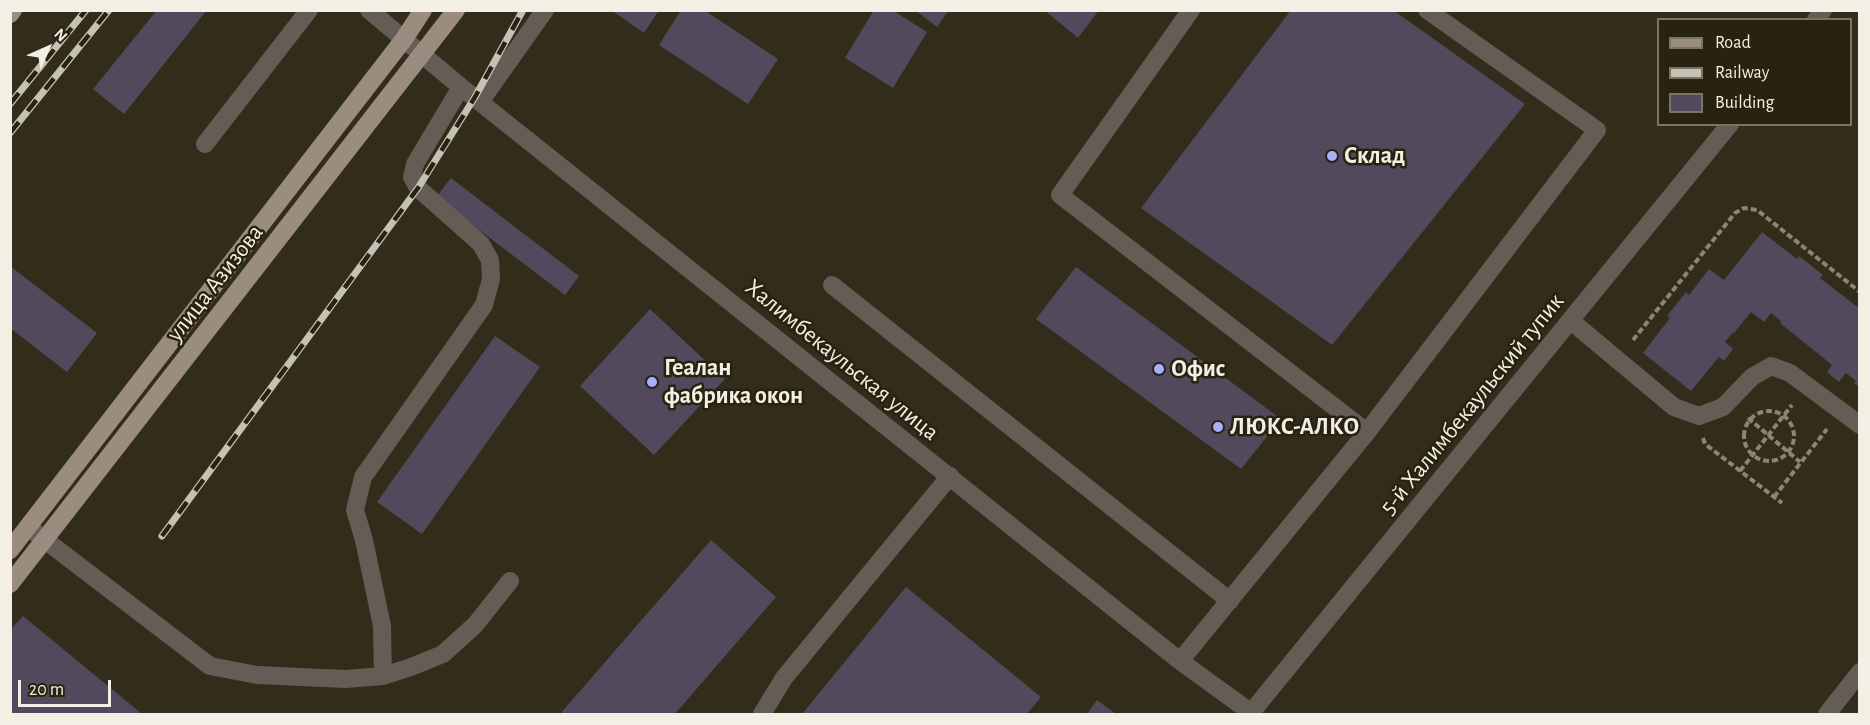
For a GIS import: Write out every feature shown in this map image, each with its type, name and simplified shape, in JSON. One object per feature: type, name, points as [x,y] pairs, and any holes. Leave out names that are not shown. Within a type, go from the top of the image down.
[{"type":"main road","name":"улица Азизова","points":[[10,550],[404,39],[423,10]]},
{"type":"main road","name":"улица Азизова","points":[[10,584],[456,10]]},
{"type":"street","points":[[205,144],[309,10]]},
{"type":"street","name":"Халимбекаульская улица","points":[[369,10],[461,87],[1180,661],[1252,714]]},
{"type":"street","points":[[480,102],[545,10]]},
{"type":"street","points":[[1191,10],[1060,195],[1367,432]]},
{"type":"street","points":[[1180,661],[1367,432],[1597,130],[1427,10]]},
{"type":"street","points":[[383,676],[382,626],[364,540],[355,510],[363,477],[484,305],[491,279],[490,260],[481,244],[418,188],[412,177],[415,164],[461,87]]},
{"type":"street","name":"5-й Халимбекаульский тупик","points":[[1252,714],[1728,126]]},
{"type":"street","points":[[832,285],[1230,601]]},
{"type":"street","points":[[1571,321],[1674,406],[1699,416],[1723,407],[1752,377],[1771,366],[1790,373],[1860,425]]},
{"type":"street","points":[[762,714],[784,678],[950,476]]},
{"type":"street","points":[[28,527],[210,666],[257,675],[346,679],[383,676],[411,667],[443,654],[475,625],[510,581]]},
{"type":"street","points":[[1827,714],[1860,672]]},
{"type":"path","points":[[1617,359],[1735,213],[1744,208],[1757,210],[1860,292]]},
{"type":"path","points":[[1740,471],[1784,416],[1806,384]]},
{"type":"path","points":[[1728,403],[1800,462]]},
{"type":"path","points":[[1766,410],[1775,411],[1784,416],[1791,423],[1794,432],[1793,442],[1788,452],[1772,461],[1753,456],[1746,448],[1743,438],[1749,419],[1756,413],[1766,410]]},
{"type":"path","points":[[1774,497],[1841,411]]},
{"type":"path","points":[[1699,416],[1705,444],[1782,503]]},
{"type":"building","points":[[157,10],[207,10],[124,114],[93,89]]},
{"type":"building","points":[[611,10],[659,10],[644,33]]},
{"type":"building","points":[[681,10],[704,10],[778,59],[748,104],[659,45]]},
{"type":"building","points":[[874,10],[892,10],[927,32],[893,88],[845,58]]},
{"type":"building","points":[[915,10],[949,10],[937,27]]},
{"type":"building","points":[[1044,10],[1099,10],[1078,38]]},
{"type":"building","name":"Склад","points":[[1291,10],[1393,10],[1525,104],[1332,345],[1141,208]]},
{"type":"building","points":[[451,178],[579,276],[565,295],[436,197]]},
{"type":"building","points":[[1762,232],[1797,259],[1799,256],[1823,275],[1820,278],[1860,309],[1860,387],[1846,373],[1839,382],[1827,372],[1832,365],[1771,313],[1764,322],[1751,312],[1725,342],[1733,349],[1724,361],[1719,357],[1691,391],[1643,353],[1670,318],[1667,316],[1686,292],[1689,295],[1709,269],[1724,280]]},
{"type":"building","points":[[10,266],[97,333],[67,372],[10,328]]},
{"type":"building","name":"Офис","points":[[1076,267],[1281,419],[1241,469],[1036,319]]},
{"type":"building","name":"Геалан фабрика окон","points":[[650,309],[725,379],[654,455],[580,386]]},
{"type":"building","points":[[495,336],[540,367],[422,534],[377,502]]},
{"type":"building","points":[[711,540],[776,597],[675,714],[560,714]]},
{"type":"building","points":[[906,587],[1041,697],[1027,714],[802,714]]},
{"type":"building","points":[[23,616],[142,714],[10,714],[10,630]]},
{"type":"building","points":[[1097,700],[1116,714],[1087,714]]},
{"type":"railway","points":[[10,104],[86,10]]},
{"type":"railway","points":[[10,133],[109,10]]},
{"type":"railway","points":[[162,536],[418,188],[475,97],[523,10]]},
{"type":"place","name":"Склад","points":[[1332,156]]},
{"type":"place","name":"Офис","points":[[1159,369]]},
{"type":"place","name":"Геалан фабрика окон","points":[[652,382]]},
{"type":"place","name":"ЛЮКС-АЛКО","points":[[1218,427]]}]
